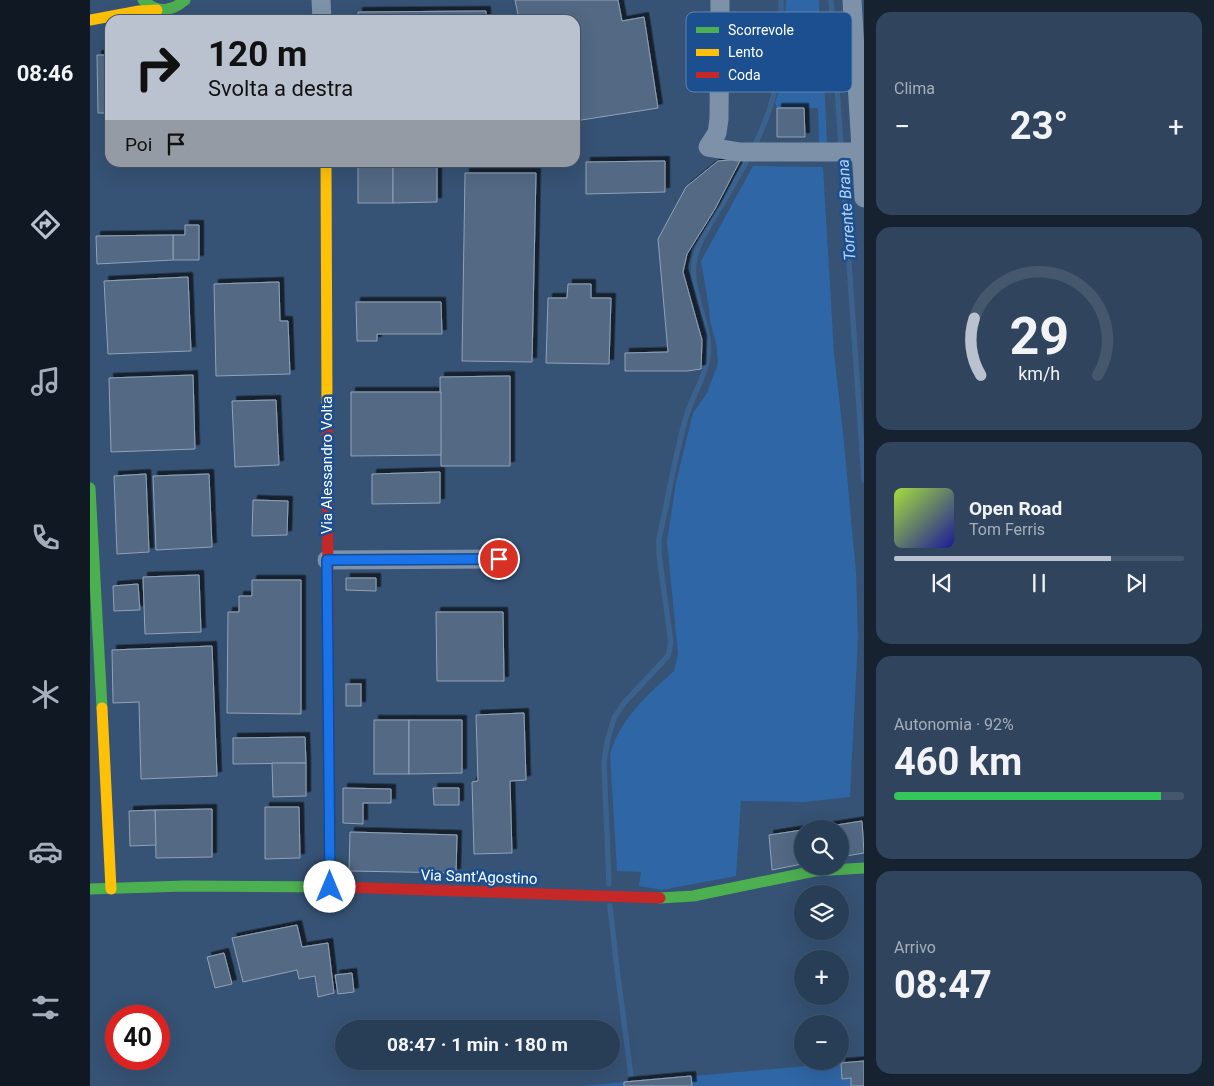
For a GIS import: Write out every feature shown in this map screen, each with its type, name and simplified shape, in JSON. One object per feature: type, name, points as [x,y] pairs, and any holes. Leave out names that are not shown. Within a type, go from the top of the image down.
[{"type":"street","points":[[143,0],[147,5],[157,10]]},
{"type":"street","points":[[117,15],[139,11],[173,9],[185,0]]},
{"type":"street","points":[[321,0],[322,15]]},
{"type":"street","points":[[852,0],[856,152],[864,198]]},
{"type":"street","points":[[90,12],[104,6]]},
{"type":"street","points":[[90,20],[105,17]]},
{"type":"street","points":[[719,92],[717,133],[708,148],[739,152],[856,152]]},
{"type":"street","name":"Via Alessandro Volta","points":[[326,167],[330,887]]},
{"type":"street","points":[[90,488],[111,889]]},
{"type":"street","points":[[327,560],[499,559]]},
{"type":"street","name":"Via Sant'Agostino","points":[[90,889],[185,886],[330,887],[673,898],[693,896],[815,870],[864,868]]},
{"type":"shaded area","points":[[786,0],[819,0],[819,12],[785,12]]},
{"type":"shaded area","points":[[779,92],[824,92],[827,143],[819,144],[818,108],[777,108],[775,102]]},
{"type":"shaded area","points":[[753,166],[823,167],[834,353],[856,572],[858,639],[850,797],[804,802],[741,801],[736,876],[662,890],[639,886],[641,872],[617,871],[610,754],[620,730],[636,708],[674,671],[678,654],[667,542],[676,482],[693,413],[707,393],[718,363],[701,261]]},
{"type":"shaded area","points":[[864,1061],[864,1086],[581,1086],[794,1067],[794,1070],[849,1070],[849,1062]]},
{"type":"building","points":[[515,0],[618,0],[622,21],[644,17],[658,108],[580,120],[580,15],[518,15]]},
{"type":"building","points":[[486,11],[486,15],[358,15],[358,12]]},
{"type":"building","points":[[97,55],[105,55],[105,113],[98,113]]},
{"type":"building","points":[[777,108],[804,108],[805,137],[777,137]]},
{"type":"building","points":[[741,159],[715,209],[687,254],[683,272],[702,340],[701,369],[687,371],[625,371],[625,353],[668,352],[658,239],[686,187],[718,161]]},
{"type":"building","points":[[665,161],[665,192],[586,194],[586,162]]},
{"type":"building","points":[[358,167],[393,167],[393,203],[358,203]]},
{"type":"building","points":[[393,167],[437,167],[437,202],[393,203]]},
{"type":"building","points":[[465,173],[536,173],[532,362],[462,361]]},
{"type":"building","points":[[185,225],[199,225],[199,260],[173,260],[173,235],[185,235]]},
{"type":"building","points":[[173,235],[173,260],[97,264],[96,236]]},
{"type":"building","points":[[188,277],[191,351],[108,354],[104,281]]},
{"type":"building","points":[[279,282],[280,321],[288,321],[290,374],[216,376],[214,284]]},
{"type":"building","points":[[568,284],[591,284],[591,298],[611,298],[609,364],[546,363],[548,298],[567,298]]},
{"type":"building","points":[[356,302],[441,302],[442,334],[377,334],[377,341],[357,341]]},
{"type":"building","points":[[193,375],[195,449],[111,452],[109,378]]},
{"type":"building","points":[[510,376],[510,466],[441,466],[440,377]]},
{"type":"building","points":[[351,392],[441,392],[441,455],[351,456]]},
{"type":"building","points":[[276,400],[279,465],[235,467],[232,401]]},
{"type":"building","points":[[440,472],[440,503],[372,504],[372,474]]},
{"type":"building","points":[[146,474],[149,552],[117,554],[114,476]]},
{"type":"building","points":[[209,474],[212,547],[156,550],[153,476]]},
{"type":"building","points":[[253,500],[288,501],[287,535],[252,536]]},
{"type":"building","points":[[199,575],[201,632],[145,634],[143,577]]},
{"type":"building","points":[[346,578],[376,578],[376,591],[346,590]]},
{"type":"building","points":[[252,580],[301,580],[301,714],[227,713],[228,612],[239,612],[239,596],[252,596]]},
{"type":"building","points":[[138,584],[140,610],[114,611],[113,586]]},
{"type":"building","points":[[436,612],[503,612],[504,681],[437,681]]},
{"type":"building","points":[[212,646],[217,776],[141,779],[139,702],[113,703],[112,650]]},
{"type":"building","points":[[346,684],[361,684],[361,706],[346,706]]},
{"type":"building","points":[[524,713],[526,780],[510,781],[512,853],[474,854],[472,782],[478,781],[476,715]]},
{"type":"building","points":[[374,720],[409,720],[409,774],[374,774]]},
{"type":"building","points":[[409,720],[462,720],[462,773],[409,774]]},
{"type":"building","points":[[305,737],[306,763],[233,764],[233,738]]},
{"type":"building","points":[[272,763],[306,763],[306,796],[273,797]]},
{"type":"building","points":[[343,788],[391,789],[391,803],[363,803],[363,824],[343,823]]},
{"type":"building","points":[[433,788],[459,788],[459,805],[434,805]]},
{"type":"building","points":[[265,807],[299,807],[300,858],[265,859]]},
{"type":"building","points":[[212,809],[212,857],[156,858],[155,810]]},
{"type":"building","points":[[155,810],[156,845],[130,846],[129,811]]},
{"type":"building","points":[[862,821],[864,853],[849,856],[849,823]]},
{"type":"building","points":[[794,831],[794,866],[772,870],[769,835]]},
{"type":"building","points":[[350,832],[457,835],[456,873],[349,871]]},
{"type":"building","points":[[297,925],[302,947],[328,943],[334,993],[318,997],[315,976],[299,979],[297,970],[243,982],[232,938]]},
{"type":"building","points":[[224,953],[232,984],[215,988],[207,957]]},
{"type":"building","points":[[352,973],[354,992],[338,994],[335,975]]},
{"type":"building","points":[[864,1061],[864,1086],[851,1086],[851,1078],[842,1079],[841,1070],[849,1070],[849,1062]]},
{"type":"building","points":[[691,1076],[692,1086],[624,1086],[624,1082]]},
{"type":"waterway","points":[[781,0],[781,12]]},
{"type":"waterway","name":"Torrente Brana","points":[[831,0],[832,12]]},
{"type":"waterway","points":[[609,884],[604,762],[608,738],[614,718],[624,703],[668,656],[671,643],[659,555],[659,539],[685,421],[704,373],[709,345],[694,282],[695,257],[705,233],[751,153],[762,129],[774,92]]},
{"type":"waterway","name":"Torrente Brana","points":[[837,92],[864,480]]},
{"type":"waterway","points":[[610,906],[631,1076]]},
{"type":"traffic: fast","points":[[143,0],[159,9],[169,9],[185,0]]},
{"type":"traffic: fast","points":[[90,488],[102,708]]},
{"type":"traffic: fast","points":[[329,778],[330,887]]},
{"type":"traffic: fast","points":[[660,898],[693,896],[815,871],[864,868]]},
{"type":"traffic: fast","points":[[90,889],[185,886],[339,887]]},
{"type":"traffic: slow","points":[[117,15],[157,10]]},
{"type":"traffic: slow","points":[[90,20],[105,17]]},
{"type":"traffic: slow","points":[[326,167],[327,407]]},
{"type":"traffic: slow","points":[[102,708],[111,889]]},
{"type":"traffic: jam","points":[[327,407],[329,778]]},
{"type":"traffic: jam","points":[[339,887],[660,898]]},
{"type":"route","points":[[330,887],[327,560],[499,559]]}]
